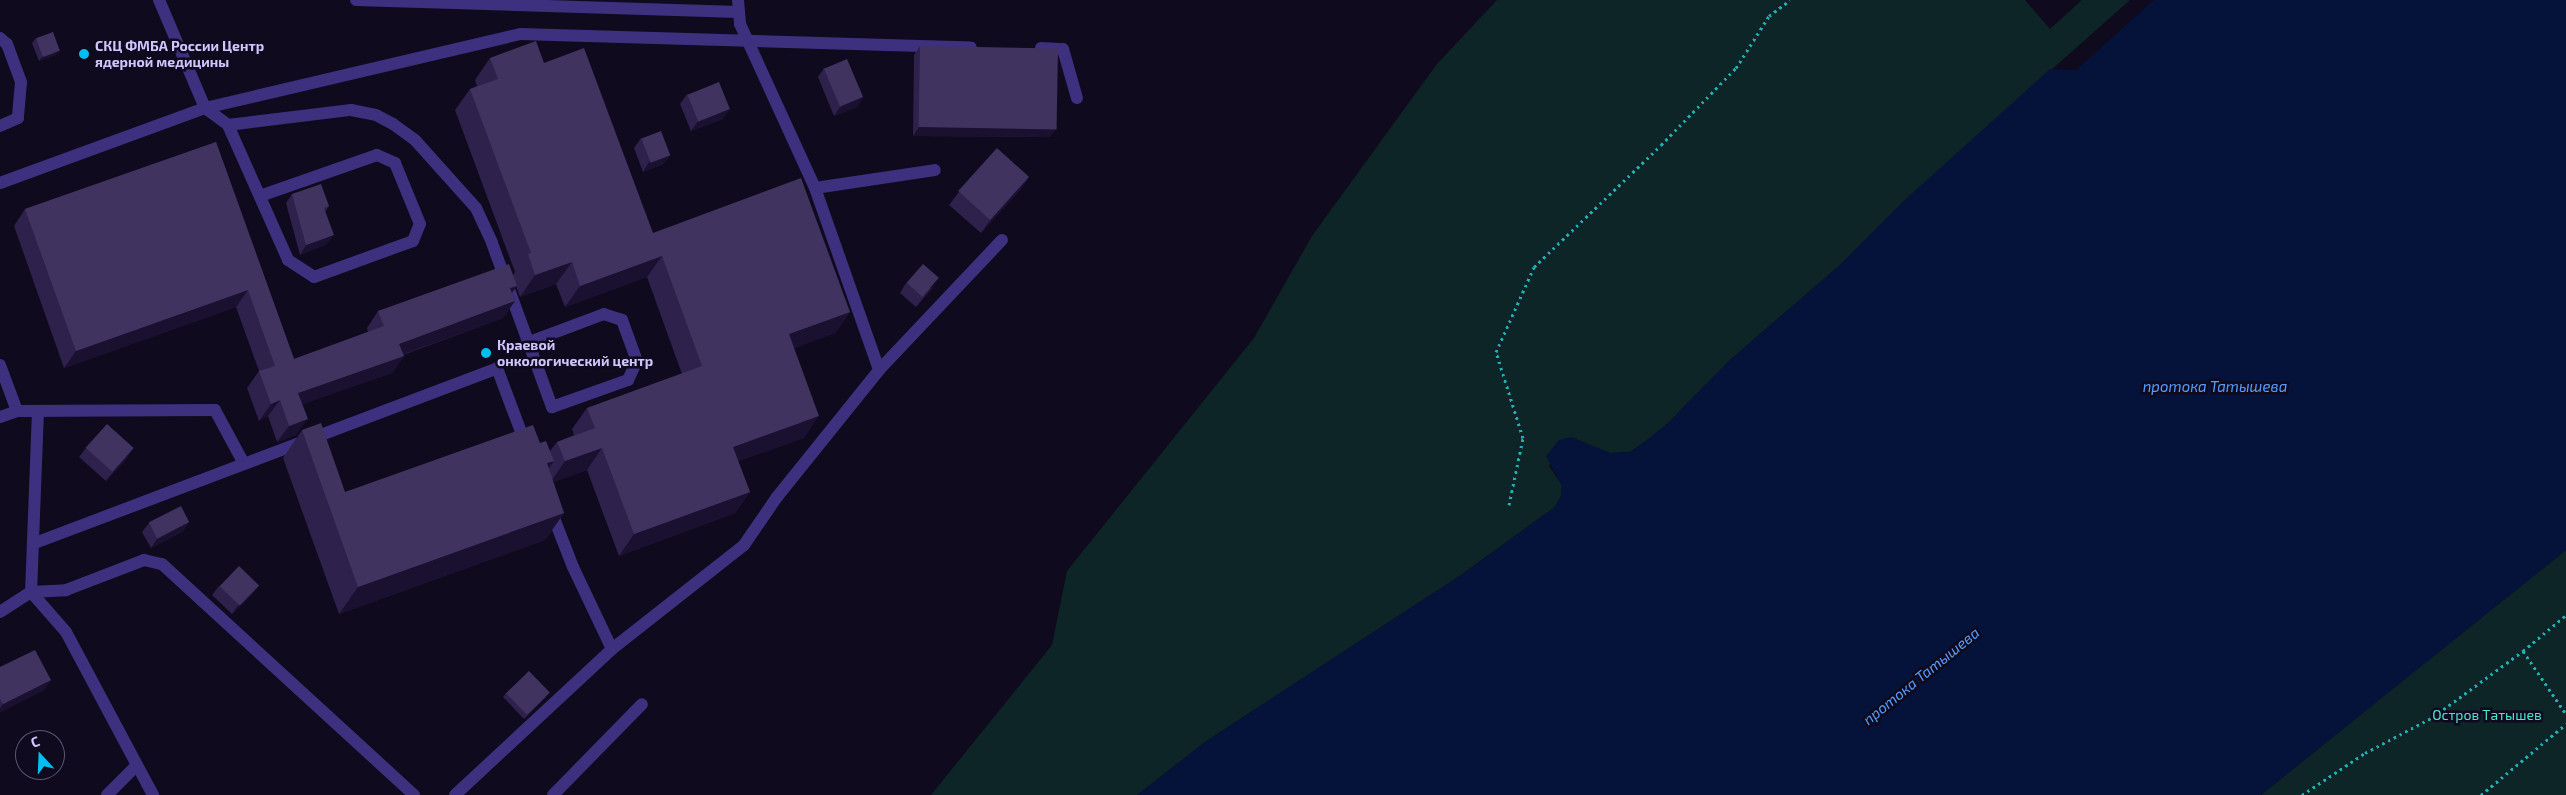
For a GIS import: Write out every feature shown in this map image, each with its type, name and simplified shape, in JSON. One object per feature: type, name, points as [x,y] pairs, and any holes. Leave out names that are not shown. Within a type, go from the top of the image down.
[{"type":"street","points":[[159,0],[205,108],[228,125],[288,260],[314,277],[413,241],[420,224],[395,163],[376,155],[260,196]]},
{"type":"street","points":[[356,0],[738,6],[740,24],[816,188],[879,370]]},
{"type":"street","points":[[0,183],[205,108],[520,34],[748,42],[984,47]]},
{"type":"street","points":[[0,38],[7,44],[21,82],[18,118],[0,126]]},
{"type":"street","points":[[1024,48],[1063,49],[1077,98]]},
{"type":"street","points":[[228,125],[352,110],[376,115],[415,140],[476,208],[529,342],[552,407],[628,380],[637,361],[622,320],[604,314],[529,342]]},
{"type":"street","points":[[816,188],[935,170]]},
{"type":"street","points":[[455,795],[612,649],[744,545],[777,497],[879,370],[1002,240]]},
{"type":"street","points":[[0,364],[17,411]]},
{"type":"street","points":[[35,543],[243,462],[497,368],[531,458]]},
{"type":"street","points":[[0,417],[17,411],[216,410],[243,462]]},
{"type":"street","points":[[38,411],[32,592],[66,632],[153,795]]},
{"type":"street","points":[[545,494],[572,567],[612,649]]},
{"type":"street","points":[[0,612],[32,592],[66,590],[144,560],[162,564],[414,795]]},
{"type":"street","points":[[553,795],[642,704]]},
{"type":"street","points":[[107,795],[136,766]]},
{"type":"path","points":[[1509,506],[1523,438],[1496,352],[1534,267],[1729,75],[1769,16],[1790,0]]},
{"type":"path","points":[[2302,795],[2365,753],[2433,717],[2523,651],[2566,615]]},
{"type":"path","points":[[2523,651],[2566,714]]},
{"type":"path","points":[[2481,795],[2566,724]]},
{"type":"green space","points":[[1497,0],[2025,0],[2050,29],[2082,0],[2130,0],[1907,198],[1840,265],[1730,360],[1666,425],[1630,452],[1610,453],[1571,437],[1549,466],[1562,485],[1561,496],[1555,507],[1458,577],[1205,742],[1137,795],[931,795],[1052,645],[1067,571],[1254,338],[1312,236],[1437,64]]},
{"type":"green space","name":"Остров Татышев","points":[[2566,550],[2566,795],[2261,795],[2382,697]]},
{"type":"water","name":"протока Татышева","points":[[2154,0],[2566,0],[2566,550],[2261,795],[1137,795],[1205,742],[1458,577],[1555,507],[1561,496],[1562,486],[1546,456],[1559,440],[1571,437],[1610,453],[1630,452],[1643,443],[1666,425],[1730,360],[1840,265],[1907,198],[2050,69],[2076,70]]},
{"type":"building","points":[[53,32],[60,51],[43,57],[36,38]]},
{"type":"building","points":[[536,41],[544,63],[584,48],[653,233],[801,178],[850,312],[789,334],[819,416],[733,447],[750,492],[634,534],[602,448],[565,461],[557,442],[595,428],[587,408],[702,366],[662,256],[580,286],[572,262],[535,275],[528,254],[531,253],[470,89],[498,79],[490,58]]},
{"type":"building","points":[[920,46],[1058,48],[1057,129],[919,127]]},
{"type":"building","points":[[847,59],[863,97],[840,107],[824,69]]},
{"type":"building","points":[[719,82],[730,109],[698,122],[687,95]]},
{"type":"building","points":[[661,131],[670,155],[651,163],[641,139]]},
{"type":"building","points":[[216,142],[294,359],[384,326],[378,311],[509,264],[517,286],[510,288],[515,301],[399,344],[404,356],[298,393],[308,419],[289,426],[280,400],[271,404],[259,371],[275,366],[248,290],[76,351],[25,209]]},
{"type":"building","points":[[997,148],[1029,177],[990,220],[958,191]]},
{"type":"building","points":[[321,184],[329,206],[324,208],[334,235],[306,245],[292,194]]},
{"type":"building","points":[[923,264],[939,278],[922,297],[907,283]]},
{"type":"building","points":[[321,423],[345,492],[533,425],[540,443],[546,441],[554,461],[547,463],[564,513],[358,587],[302,430]]},
{"type":"building","points":[[107,424],[134,448],[112,472],[86,448]]},
{"type":"building","points":[[181,506],[189,522],[157,538],[149,522]]},
{"type":"building","points":[[239,566],[259,585],[240,606],[220,586]]},
{"type":"building","points":[[35,650],[51,680],[3,704],[0,699],[0,667]]},
{"type":"building","points":[[529,671],[550,693],[527,715],[506,693]]},
{"type":"place","name":"СКЦ ФМБА России Центр ядерной медицины","points":[[84,54]]},
{"type":"place","name":"Краевой онкологический центр","points":[[486,353]]}]
